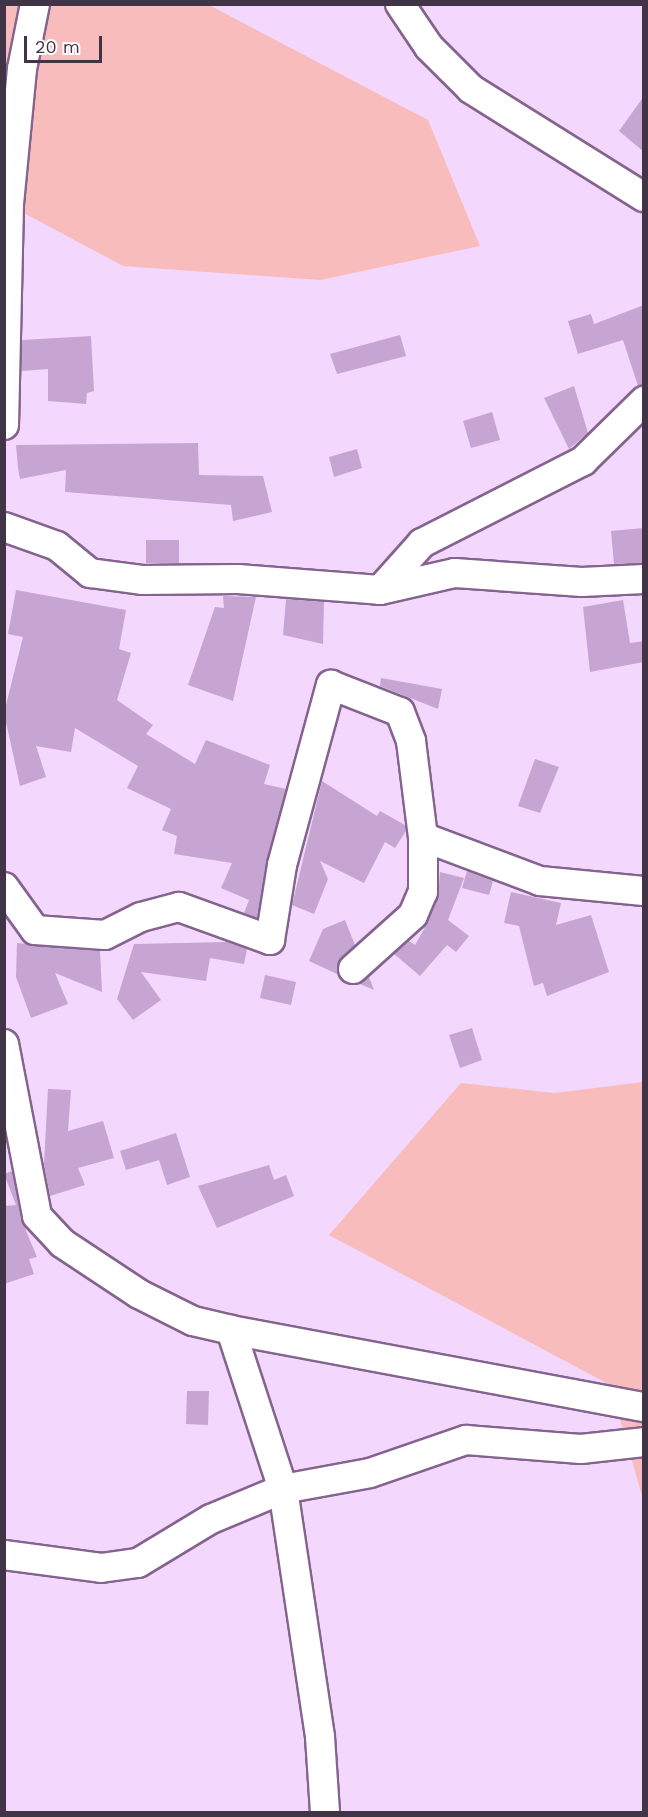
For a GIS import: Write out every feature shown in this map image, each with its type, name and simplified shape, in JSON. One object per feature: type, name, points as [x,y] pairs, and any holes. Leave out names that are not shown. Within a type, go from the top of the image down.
[{"type":"street","points":[[4,425],[6,205],[22,69],[35,4]]},
{"type":"street","points":[[400,4],[429,47],[471,89],[644,197]]},
{"type":"street","points":[[380,590],[422,543],[583,461],[644,401]]},
{"type":"street","points":[[4,527],[57,546],[90,573],[142,580],[238,579],[380,590],[455,573],[582,582],[644,579]]},
{"type":"street","points":[[4,887],[35,930],[105,935],[141,917],[180,907],[270,940],[282,865],[331,685],[400,712],[411,741],[423,837],[423,892],[413,915],[353,969]]},
{"type":"street","points":[[423,837],[540,881],[644,891]]},
{"type":"street","points":[[4,1044],[10,1110],[43,1227],[172,1313],[231,1330],[644,1407]]},
{"type":"street","points":[[231,1330],[283,1489],[320,1737],[326,1812]]},
{"type":"street","points":[[4,1555],[101,1568],[138,1563],[211,1519],[283,1489],[370,1473],[466,1440],[581,1449],[644,1442]]},
{"type":"shaded area","points":[[4,5],[209,5],[428,120],[480,246],[320,280],[123,266],[5,203]]},
{"type":"shaded area","points":[[643,1082],[643,1499],[610,1385],[329,1235],[461,1083],[555,1093]]},
{"type":"building","points":[[644,96],[644,152],[619,131]]},
{"type":"building","points":[[644,305],[644,385],[638,386],[623,340],[578,354],[568,321],[591,314],[594,324]]},
{"type":"building","points":[[400,335],[406,356],[337,374],[330,354]]},
{"type":"building","points":[[91,336],[94,391],[87,393],[86,404],[48,401],[48,369],[22,371],[22,340]]},
{"type":"building","points":[[574,386],[588,433],[569,449],[544,398]]},
{"type":"building","points":[[492,412],[500,440],[471,448],[463,421]]},
{"type":"building","points":[[198,443],[199,475],[263,476],[272,512],[233,521],[231,505],[65,492],[66,470],[20,479],[16,445]]},
{"type":"building","points":[[357,449],[362,468],[334,477],[329,457]]},
{"type":"building","points":[[644,528],[644,563],[614,564],[611,531]]},
{"type":"building","points":[[146,540],[179,540],[179,563],[146,563]]},
{"type":"building","points":[[16,590],[126,610],[119,649],[131,653],[117,700],[153,725],[146,734],[195,764],[206,740],[270,765],[264,784],[286,789],[257,918],[244,913],[249,900],[221,888],[232,863],[174,854],[177,836],[162,830],[171,809],[127,788],[138,766],[75,728],[71,752],[36,746],[46,777],[20,786],[4,713],[23,637],[8,634]]},
{"type":"building","points":[[223,596],[256,597],[233,701],[188,685],[215,607],[224,608]]},
{"type":"building","points":[[286,599],[324,602],[323,644],[283,635]]},
{"type":"building","points":[[623,600],[630,643],[644,641],[644,662],[590,672],[583,607]]},
{"type":"building","points":[[381,678],[442,689],[438,709],[380,686]]},
{"type":"building","points":[[535,759],[559,767],[540,813],[518,806]]},
{"type":"building","points":[[322,781],[377,816],[380,811],[405,825],[406,831],[395,848],[385,842],[364,883],[320,861],[328,879],[314,914],[292,905]]},
{"type":"building","points":[[467,871],[493,881],[489,895],[462,888]]},
{"type":"building","points":[[440,872],[464,878],[448,920],[469,936],[456,952],[447,945],[420,976],[394,954],[409,941],[415,945],[428,922],[438,898]]},
{"type":"building","points":[[511,892],[561,903],[556,925],[591,915],[609,972],[547,996],[543,983],[534,986],[519,926],[504,923]]},
{"type":"building","points":[[345,920],[355,945],[338,963],[337,974],[309,961],[323,929]]},
{"type":"building","points":[[227,942],[247,949],[244,964],[210,958],[206,981],[141,972],[161,1000],[133,1020],[117,999],[134,944]]},
{"type":"building","points":[[17,943],[100,951],[102,992],[55,973],[68,1004],[31,1018],[16,977]]},
{"type":"building","points":[[265,975],[296,982],[291,1005],[260,998]]},
{"type":"building","points":[[369,977],[374,990],[360,984]]},
{"type":"building","points":[[472,1028],[482,1060],[460,1068],[449,1035]]},
{"type":"building","points":[[48,1089],[71,1090],[68,1131],[103,1121],[114,1158],[78,1168],[85,1185],[50,1196],[44,1164]]},
{"type":"building","points":[[176,1133],[190,1177],[167,1185],[159,1160],[126,1170],[120,1151]]},
{"type":"building","points":[[269,1165],[274,1180],[286,1175],[294,1196],[217,1228],[198,1186]]},
{"type":"building","points":[[12,1171],[21,1219],[37,1257],[29,1259],[34,1274],[4,1284],[4,1206],[16,1205],[4,1174]]},
{"type":"building","points":[[187,1391],[209,1391],[208,1425],[186,1424]]}]
